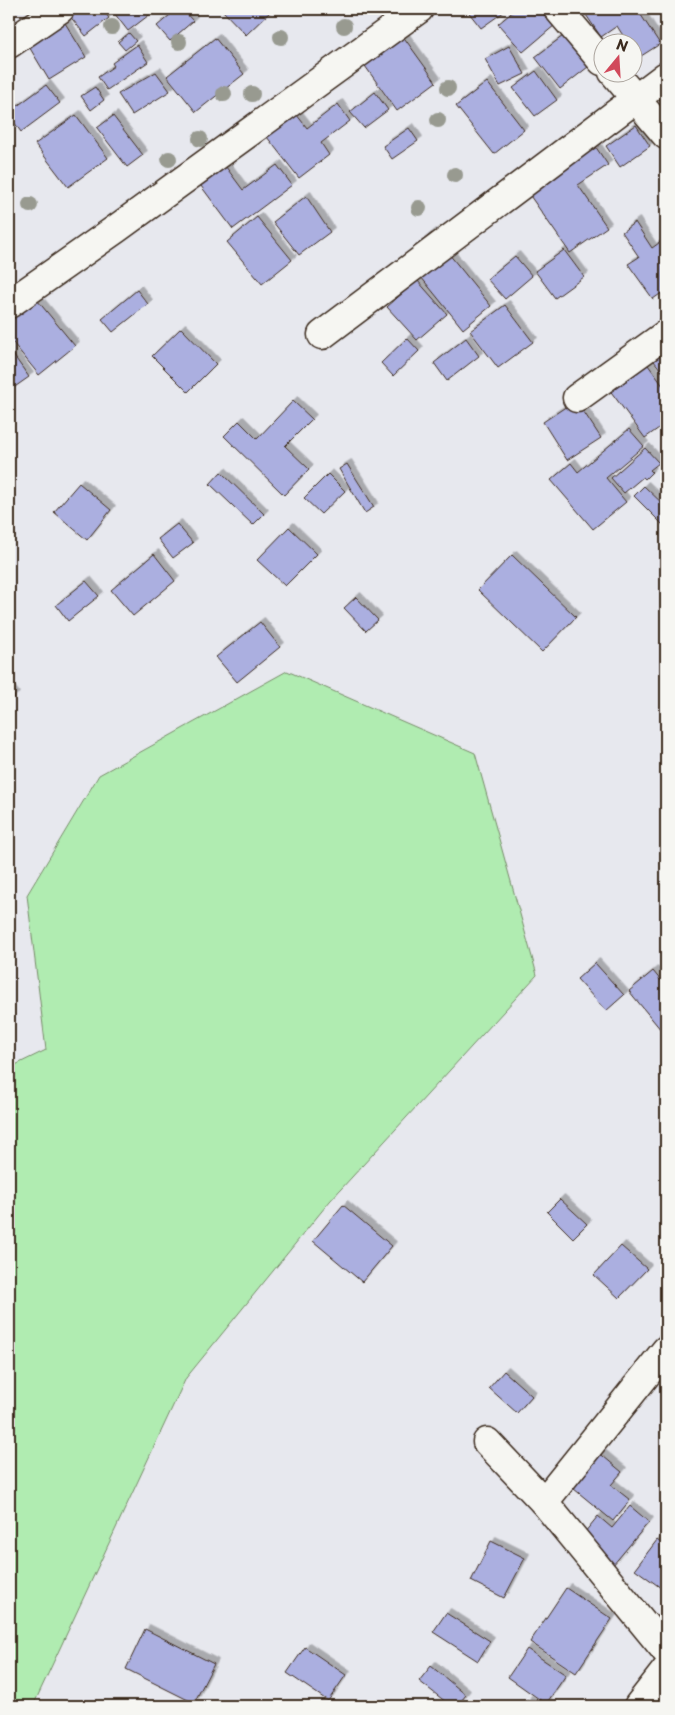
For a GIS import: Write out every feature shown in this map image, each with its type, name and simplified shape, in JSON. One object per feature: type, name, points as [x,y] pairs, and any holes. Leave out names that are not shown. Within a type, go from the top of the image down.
[{"type":"street","points":[[9,44],[60,9]]},
{"type":"street","points":[[9,304],[116,229],[419,9]]},
{"type":"street","points":[[558,9],[592,49]]},
{"type":"street","points":[[322,335],[666,76]]},
{"type":"street","points":[[621,82],[666,135]]},
{"type":"street","points":[[577,398],[666,334]]},
{"type":"street","points":[[544,1502],[666,1350]]},
{"type":"street","points":[[487,1442],[544,1502],[666,1651]]},
{"type":"street","points":[[638,1706],[666,1670]]},
{"type":"green space","points":[[287,671],[475,753],[537,975],[330,1201],[186,1378],[33,1706],[9,1706],[9,1068],[46,1050],[27,895],[99,775]]},
{"type":"building","points":[[64,9],[102,9],[109,18],[86,36]]},
{"type":"building","points":[[111,9],[157,9],[128,31]]},
{"type":"building","points":[[177,9],[182,9],[193,21],[170,41],[157,26]]},
{"type":"building","points":[[221,9],[269,9],[271,11],[246,35]]},
{"type":"building","points":[[466,9],[508,9],[481,28]]},
{"type":"building","points":[[516,9],[541,9],[555,25],[523,52],[498,24]]},
{"type":"building","points":[[582,9],[637,9],[660,44],[642,55],[642,32],[621,32],[617,26],[608,32],[598,32]]},
{"type":"building","points":[[62,18],[86,57],[49,80],[25,40]]},
{"type":"building","points":[[392,21],[436,82],[397,111],[353,49]]},
{"type":"building","points":[[129,33],[136,41],[125,50],[118,42]]},
{"type":"building","points":[[563,36],[588,67],[560,89],[535,57]]},
{"type":"building","points":[[215,38],[244,74],[196,112],[167,76]]},
{"type":"building","points":[[137,45],[148,62],[107,90],[98,77],[114,66],[112,63]]},
{"type":"building","points":[[509,46],[525,74],[500,86],[485,59]]},
{"type":"building","points":[[536,71],[557,100],[535,116],[513,88]]},
{"type":"building","points":[[156,72],[170,91],[132,115],[118,94]]},
{"type":"building","points":[[487,82],[524,130],[494,154],[456,106]]},
{"type":"building","points":[[46,85],[60,103],[21,132],[9,115],[9,112]]},
{"type":"building","points":[[95,87],[104,100],[91,110],[81,96]]},
{"type":"building","points":[[375,92],[388,110],[364,128],[350,112]]},
{"type":"building","points":[[286,101],[307,128],[338,104],[350,121],[321,143],[329,155],[299,178],[256,123]]},
{"type":"building","points":[[76,115],[108,158],[68,187],[35,144]]},
{"type":"building","points":[[113,116],[143,155],[127,167],[97,128]]},
{"type":"building","points":[[636,125],[650,146],[620,167],[606,146]]},
{"type":"building","points":[[409,128],[418,141],[392,159],[383,146]]},
{"type":"building","points":[[593,143],[608,165],[578,185],[607,227],[570,253],[526,190]]},
{"type":"building","points":[[220,159],[243,190],[277,165],[292,185],[233,229],[195,178]]},
{"type":"building","points":[[306,196],[330,232],[299,255],[273,222]]},
{"type":"building","points":[[257,217],[292,260],[262,284],[227,242]]},
{"type":"building","points":[[635,222],[652,248],[666,238],[666,290],[653,299],[628,264],[639,257],[622,232]]},
{"type":"building","points":[[432,233],[491,306],[463,329],[404,256]]},
{"type":"building","points":[[564,250],[584,277],[555,298],[535,271]]},
{"type":"building","points":[[515,256],[532,276],[505,299],[487,279]]},
{"type":"building","points":[[417,280],[447,314],[417,340],[387,307]]},
{"type":"building","points":[[28,289],[75,346],[39,375],[9,338],[9,305]]},
{"type":"building","points":[[137,290],[148,304],[113,332],[102,319]]},
{"type":"building","points":[[505,305],[533,342],[498,368],[470,331]]},
{"type":"building","points":[[181,328],[216,364],[188,392],[152,356]]},
{"type":"building","points":[[407,338],[419,351],[393,376],[381,363]]},
{"type":"building","points":[[466,338],[479,356],[447,381],[434,363]]},
{"type":"building","points":[[666,339],[666,377],[648,353]]},
{"type":"building","points":[[9,349],[29,377],[9,391]]},
{"type":"building","points":[[643,358],[666,390],[666,423],[645,438],[606,385]]},
{"type":"building","points":[[576,400],[601,438],[567,460],[543,422]]},
{"type":"building","points":[[293,401],[312,419],[285,446],[309,469],[284,495],[224,436],[239,421],[257,439]]},
{"type":"building","points":[[629,429],[644,446],[606,478],[626,502],[593,529],[551,480],[571,463],[578,472]]},
{"type":"building","points":[[645,448],[659,463],[650,470],[652,472],[645,479],[643,477],[624,493],[611,478]]},
{"type":"building","points":[[347,464],[374,507],[365,513],[339,469]]},
{"type":"building","points":[[221,472],[264,514],[253,525],[210,484]]},
{"type":"building","points":[[328,474],[345,491],[321,514],[304,498]]},
{"type":"building","points":[[79,483],[111,510],[87,540],[54,512]]},
{"type":"building","points":[[644,486],[666,507],[666,528],[634,496]]},
{"type":"building","points":[[177,524],[193,543],[173,558],[158,539]]},
{"type":"building","points":[[289,527],[317,554],[285,586],[257,560]]},
{"type":"building","points":[[154,554],[175,581],[133,616],[111,590]]},
{"type":"building","points":[[512,555],[576,617],[542,652],[478,590]]},
{"type":"building","points":[[86,581],[99,596],[68,621],[56,605]]},
{"type":"building","points":[[356,597],[378,620],[366,631],[344,608]]},
{"type":"building","points":[[260,622],[280,647],[237,682],[216,657]]},
{"type":"building","points":[[9,689],[15,697],[9,701]]},
{"type":"building","points":[[595,963],[624,995],[606,1011],[577,979]]},
{"type":"building","points":[[653,971],[666,987],[666,1036],[629,991]]},
{"type":"building","points":[[560,1199],[587,1224],[573,1238],[547,1212]]},
{"type":"building","points":[[343,1205],[392,1246],[362,1282],[313,1241]]},
{"type":"building","points":[[621,1246],[647,1269],[619,1298],[594,1275]]},
{"type":"building","points":[[504,1371],[532,1396],[517,1413],[489,1388]]},
{"type":"building","points":[[585,1441],[622,1472],[611,1485],[630,1500],[613,1521],[557,1475]]},
{"type":"building","points":[[630,1506],[649,1522],[613,1565],[580,1538],[598,1516],[612,1528]]},
{"type":"building","points":[[657,1540],[666,1547],[666,1581],[661,1588],[635,1569]]},
{"type":"building","points":[[491,1541],[525,1558],[504,1598],[471,1581]]},
{"type":"building","points":[[566,1588],[612,1619],[576,1673],[530,1642]]},
{"type":"building","points":[[446,1613],[490,1641],[478,1661],[433,1632]]},
{"type":"building","points":[[145,1629],[214,1664],[194,1703],[126,1669]]},
{"type":"building","points":[[305,1647],[346,1675],[328,1701],[287,1673]]},
{"type":"building","points":[[527,1649],[566,1675],[546,1704],[508,1677]]},
{"type":"building","points":[[431,1666],[466,1695],[457,1706],[451,1706],[419,1681]]},
{"type":"building","points":[[527,1700],[538,1706],[524,1706]]}]
